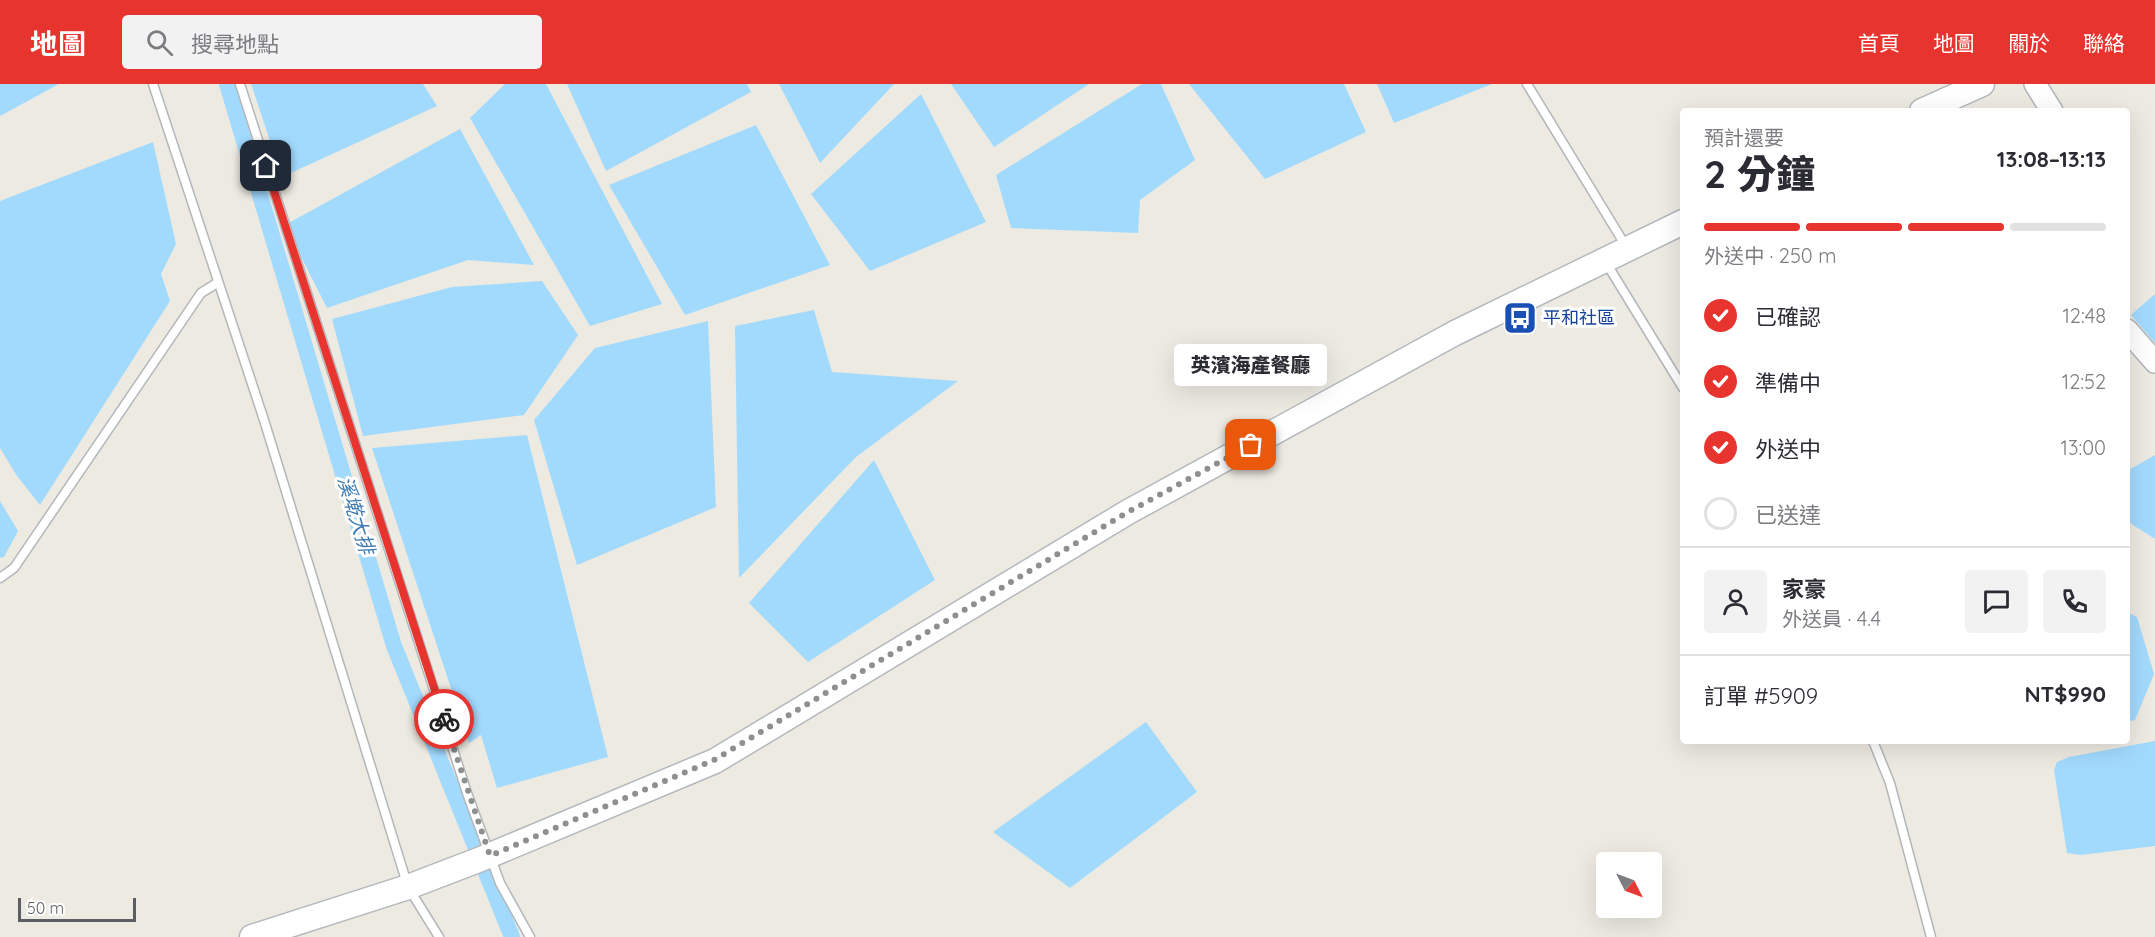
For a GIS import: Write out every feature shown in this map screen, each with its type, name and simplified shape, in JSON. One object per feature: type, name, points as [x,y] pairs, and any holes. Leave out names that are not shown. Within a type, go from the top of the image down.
[{"type":"main road","points":[[1929,108],[1982,84]]},
{"type":"main road","points":[[252,937],[413,885],[485,858],[714,760],[1128,512],[1455,333],[1680,223]]},
{"type":"street","points":[[2035,84],[2050,108]]},
{"type":"street","points":[[2130,333],[2155,362]]},
{"type":"lane","points":[[153,84],[178,154],[217,283],[264,420],[413,885],[439,937]]},
{"type":"lane","points":[[240,84],[485,858],[530,937]]},
{"type":"lane","points":[[1527,84],[1627,249]]},
{"type":"lane","points":[[1605,260],[1680,383]]},
{"type":"lane","points":[[0,578],[14,568],[201,293],[217,283]]},
{"type":"lane","points":[[1874,744],[1890,783],[1931,937]]},
{"type":"water","points":[[0,84],[59,84],[0,116]]},
{"type":"water","points":[[251,84],[423,84],[437,106],[282,177]]},
{"type":"water","points":[[505,84],[546,84],[662,304],[590,326],[470,118]]},
{"type":"water","points":[[567,84],[747,84],[751,92],[606,171]]},
{"type":"water","points":[[779,84],[894,84],[820,163]]},
{"type":"water","points":[[951,84],[1089,84],[994,147]]},
{"type":"water","points":[[1142,84],[1161,84],[1195,160],[1140,200],[1138,233],[1011,228],[996,175]]},
{"type":"water","points":[[1189,84],[1344,84],[1366,132],[1265,179]]},
{"type":"water","points":[[1377,84],[1492,84],[1394,123]]},
{"type":"water","points":[[921,94],[986,222],[870,271],[811,194]]},
{"type":"water","points":[[756,125],[830,265],[685,315],[609,185]]},
{"type":"water","points":[[460,129],[534,265],[468,260],[327,308],[285,225]]},
{"type":"water","points":[[153,142],[176,244],[161,274],[170,301],[40,505],[17,476],[0,448],[0,201]]},
{"type":"water","points":[[542,281],[578,335],[524,415],[363,436],[332,319],[452,287]]},
{"type":"water","points":[[2155,294],[2155,343],[2131,315]]},
{"type":"water","points":[[814,310],[832,372],[958,381],[856,457],[739,578],[735,326]]},
{"type":"water","points":[[708,321],[716,507],[577,565],[534,420],[595,348]]},
{"type":"water","points":[[527,435],[608,757],[497,788],[481,735],[469,743],[372,448]]},
{"type":"water","points":[[2155,455],[2155,539],[2130,523],[2130,469]]},
{"type":"water","points":[[874,460],[935,580],[808,662],[749,603]]},
{"type":"water","points":[[0,501],[18,531],[4,557],[0,558]]},
{"type":"water","points":[[2130,614],[2137,617],[2154,674],[2135,720],[2130,721]]},
{"type":"water","points":[[1146,722],[1197,792],[1070,888],[993,832]]},
{"type":"water","points":[[2155,741],[2155,846],[2081,855],[2067,853],[2054,770],[2057,762],[2069,757]]},
{"type":"waterway","name":"溪墘大排","points":[[227,84],[394,646],[512,937]]},
{"type":"way so far","points":[[444,719],[490,856],[714,760],[1128,512],[1251,445]]},
{"type":"place","name":"平和社區","points":[[1520,318]]},
{"type":"place","name":"英濱海產餐廳","points":[[1251,445]]},
{"type":"route","points":[[266,166],[444,719]]}]
